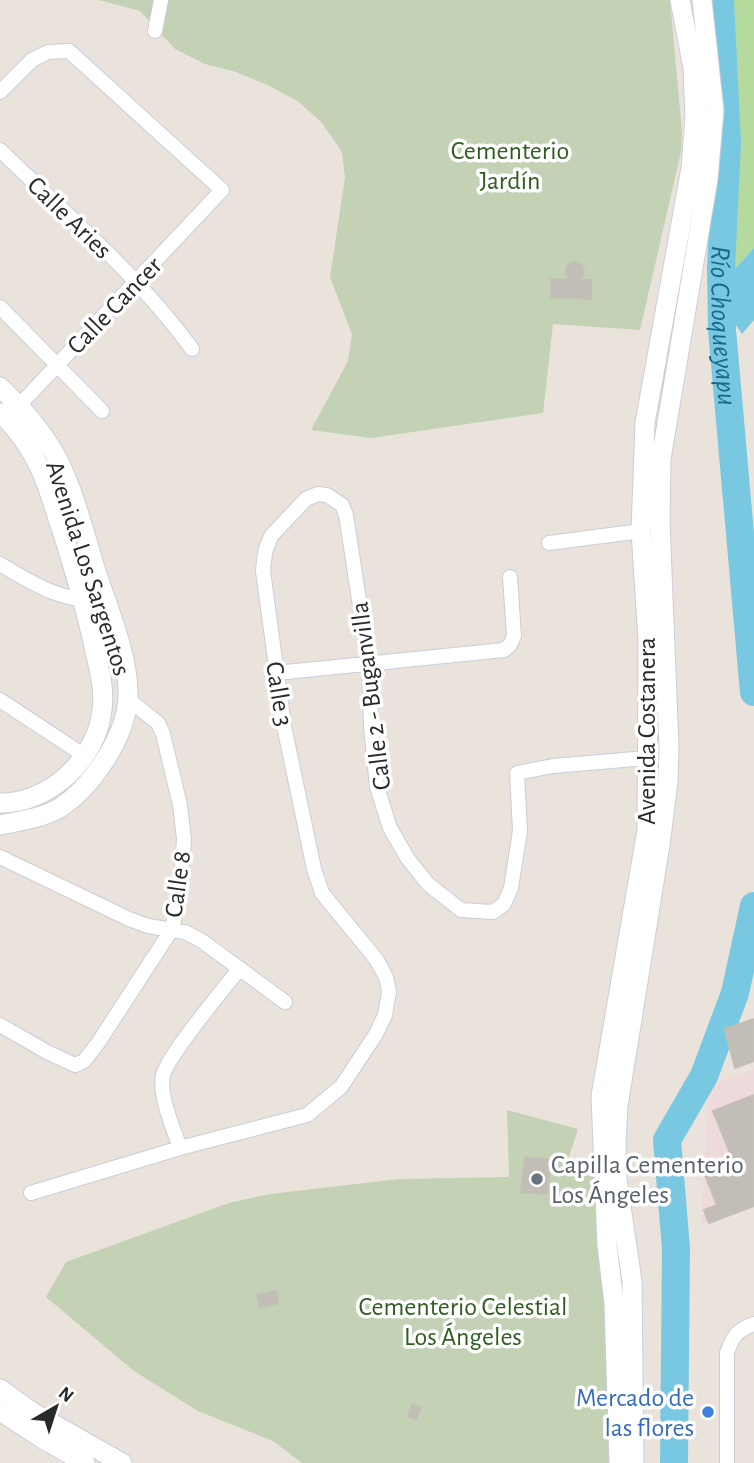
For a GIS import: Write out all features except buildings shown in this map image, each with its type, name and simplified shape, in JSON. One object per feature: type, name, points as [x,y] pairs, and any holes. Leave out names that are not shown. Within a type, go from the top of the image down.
[{"type":"main road","name":"Avenida Costanera","points":[[619,1463],[614,1303],[607,1245],[601,1096],[647,830],[648,640],[641,531],[645,423],[679,241],[694,131],[693,68],[680,0]]},
{"type":"main road","name":"Avenida Costanera","points":[[634,1463],[632,1281],[617,1179],[616,1144],[618,1106],[668,782],[661,459],[708,179],[714,111],[702,0]]},
{"type":"main road","name":"Avenida Los Sargentos","points":[[0,387],[9,412],[39,466],[84,601],[103,688],[102,713],[96,734],[85,756],[57,783],[30,798],[0,803]]},
{"type":"main road","name":"Avenida Los Sargentos","points":[[0,825],[60,808],[85,787],[105,761],[121,729],[128,699],[127,677],[105,600],[59,461],[43,436],[9,412]]},
{"type":"main road","points":[[0,1389],[64,1431],[122,1463]]},
{"type":"main road","points":[[0,1411],[43,1440],[85,1463]]},
{"type":"street","points":[[155,31],[161,0]]},
{"type":"street","name":"Calle Cancer","points":[[0,92],[33,60],[48,52],[69,51],[222,190],[9,412]]},
{"type":"street","name":"Calle Aries","points":[[0,150],[166,313],[192,349]]},
{"type":"street","points":[[0,307],[102,411]]},
{"type":"street","name":"Calle 2 - Buganvilla","points":[[317,494],[335,499],[346,514],[369,665],[377,787],[390,828],[408,859],[428,884],[461,910],[493,912],[504,904],[511,888],[520,831],[517,773],[553,766],[647,758]]},
{"type":"street","name":"Calle 3","points":[[31,1193],[180,1148],[307,1115],[341,1087],[385,1015],[389,992],[386,977],[376,959],[322,893],[313,869],[276,673],[262,570],[271,536],[306,499],[317,494]]},
{"type":"street","points":[[550,543],[641,531]]},
{"type":"street","points":[[0,564],[45,590],[84,601],[105,600]]},
{"type":"street","points":[[276,673],[500,652],[513,641],[510,577]]},
{"type":"street","name":"Calle 8","points":[[0,1025],[60,1059],[75,1065],[84,1061],[172,929],[180,895],[184,839],[180,805],[158,723],[128,699]]},
{"type":"street","points":[[0,700],[85,756]]},
{"type":"street","points":[[0,857],[129,919],[148,926],[185,932],[202,941],[285,1002]]},
{"type":"street","points":[[180,1148],[163,1089],[164,1073],[177,1051],[239,969]]},
{"type":"street","points":[[727,1463],[727,1353],[732,1337],[746,1326],[754,1324]]},
{"type":"shaded area","points":[[754,1069],[754,1205],[701,1225],[709,1085]]},
{"type":"green space","name":"Cementerio Jardín","points":[[99,0],[670,0],[682,132],[681,152],[640,330],[553,324],[543,413],[371,438],[311,430],[348,361],[352,334],[330,277],[345,178],[342,152],[322,123],[299,102],[268,85],[233,71],[205,64],[175,49],[140,11]]},
{"type":"green space","points":[[722,0],[754,0],[754,248],[714,292],[726,127]]},
{"type":"green space","name":"Cementerio Celestial Los Ángeles","points":[[507,1110],[578,1129],[564,1172],[583,1176],[592,1173],[597,1181],[612,1324],[611,1463],[302,1463],[273,1441],[198,1411],[134,1371],[46,1297],[66,1262],[229,1203],[270,1194],[399,1179],[509,1177]]},
{"type":"water","points":[[754,248],[754,320],[742,334],[714,292]]},
{"type":"waterway","name":"Río Choqueyapu","points":[[720,0],[727,142],[721,269],[722,330],[754,692]]},
{"type":"waterway","name":"Río Choqueyapu","points":[[674,1463],[676,1248],[667,1140],[704,1076],[735,993],[754,906]]},
{"type":"place","name":"Capilla Cementerio Los Ángeles","points":[[537,1179]]},
{"type":"place","name":"Mercado de las flores","points":[[708,1412]]}]
